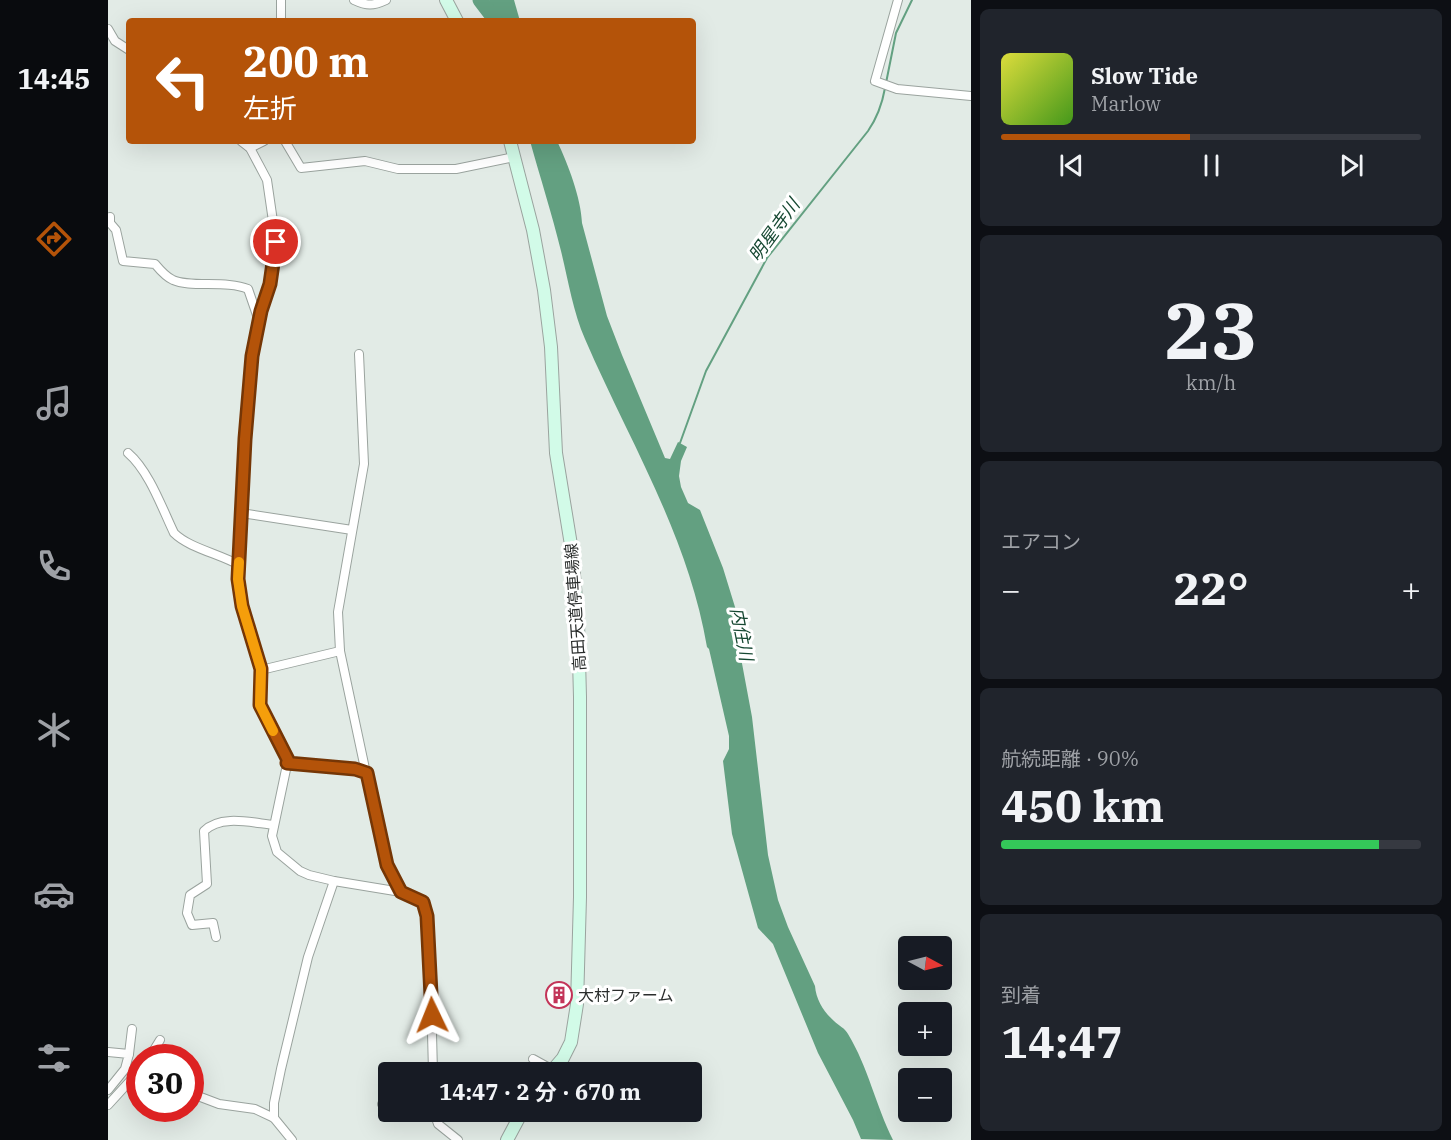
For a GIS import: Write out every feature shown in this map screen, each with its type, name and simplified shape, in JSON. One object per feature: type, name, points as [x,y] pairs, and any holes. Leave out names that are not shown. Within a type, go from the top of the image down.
[{"type":"main road","points":[[446,0],[456,18]]},
{"type":"main road","name":"高田天道停車場線","points":[[511,144],[534,239],[548,319],[556,453],[572,551],[578,622],[580,850],[577,1004],[571,1042],[560,1062]]},
{"type":"main road","points":[[507,1140],[517,1122]]},
{"type":"street","points":[[280,18],[281,0]]},
{"type":"street","points":[[354,0],[364,5],[374,6],[386,0]]},
{"type":"street","points":[[898,0],[875,81],[897,89],[971,96]]},
{"type":"street","points":[[108,29],[115,41],[126,48]]},
{"type":"street","points":[[245,144],[250,148],[267,180],[276,242],[270,284],[259,321],[251,367],[238,579],[242,606],[261,669],[260,705],[288,760],[272,836],[277,852],[300,871],[334,882],[401,892],[423,902],[427,916],[433,1062]]},
{"type":"street","points":[[250,148],[258,144]]},
{"type":"street","points":[[287,144],[301,168],[365,161],[398,169],[456,169],[514,157]]},
{"type":"street","points":[[110,217],[110,223],[116,230],[123,261],[155,264],[164,274],[180,282],[248,288],[259,321]]},
{"type":"street","points":[[359,354],[364,464],[338,612],[340,651],[387,865],[401,892]]},
{"type":"street","points":[[128,453],[137,460],[143,470],[174,533],[180,539],[239,565]]},
{"type":"street","points":[[241,513],[352,531]]},
{"type":"street","points":[[261,669],[340,651]]},
{"type":"street","points":[[287,763],[355,769],[367,773]]},
{"type":"street","points":[[216,937],[213,923],[192,925],[186,913],[190,895],[207,884],[204,831],[210,825],[239,820],[274,825]]},
{"type":"street","points":[[274,1118],[274,1103],[308,957],[334,882]]},
{"type":"street","points":[[130,1044],[132,1029]]},
{"type":"street","points":[[158,1044],[160,1040]]},
{"type":"street","points":[[108,1052],[126,1054]]},
{"type":"street","points":[[533,1059],[538,1062]]},
{"type":"street","points":[[108,1090],[126,1065]]},
{"type":"street","points":[[108,1105],[126,1085]]},
{"type":"street","points":[[204,1098],[219,1104],[255,1109],[274,1118],[292,1140]]},
{"type":"street","points":[[437,1122],[458,1140]]},
{"type":"shaded area","points":[[489,0],[514,0],[519,18],[494,18]]},
{"type":"shaded area","points":[[531,144],[558,144],[561,150],[577,192],[582,223],[607,316],[665,458],[670,459],[678,442],[687,447],[681,461],[679,476],[681,487],[688,503],[700,510],[723,568],[739,620],[738,642],[752,717],[768,855],[778,900],[815,986],[819,1001],[830,1017],[847,1032],[855,1047],[893,1140],[861,1139],[818,1053],[773,944],[758,928],[732,834],[723,761],[729,749],[729,736],[698,606],[672,527],[581,329]]},
{"type":"waterway","points":[[480,0],[494,18]]},
{"type":"waterway","name":"明星寺川","points":[[886,83],[896,33],[912,0]]},
{"type":"waterway","name":"明星寺川","points":[[680,443],[706,371],[767,258],[868,131],[879,111],[885,88]]},
{"type":"slow traffic","points":[[239,562],[238,579],[242,606],[261,669],[260,705],[273,731]]},
{"type":"place","name":"大村ファーム","points":[[559,995]]},
{"type":"route","points":[[276,242],[270,284],[261,311],[252,356],[238,579],[242,606],[261,669],[260,705],[288,760],[287,763],[355,769],[367,773],[387,865],[401,892],[423,902],[427,916],[432,1015]]},
{"type":"water label","name":"内住川","points":[[742,634]]}]
